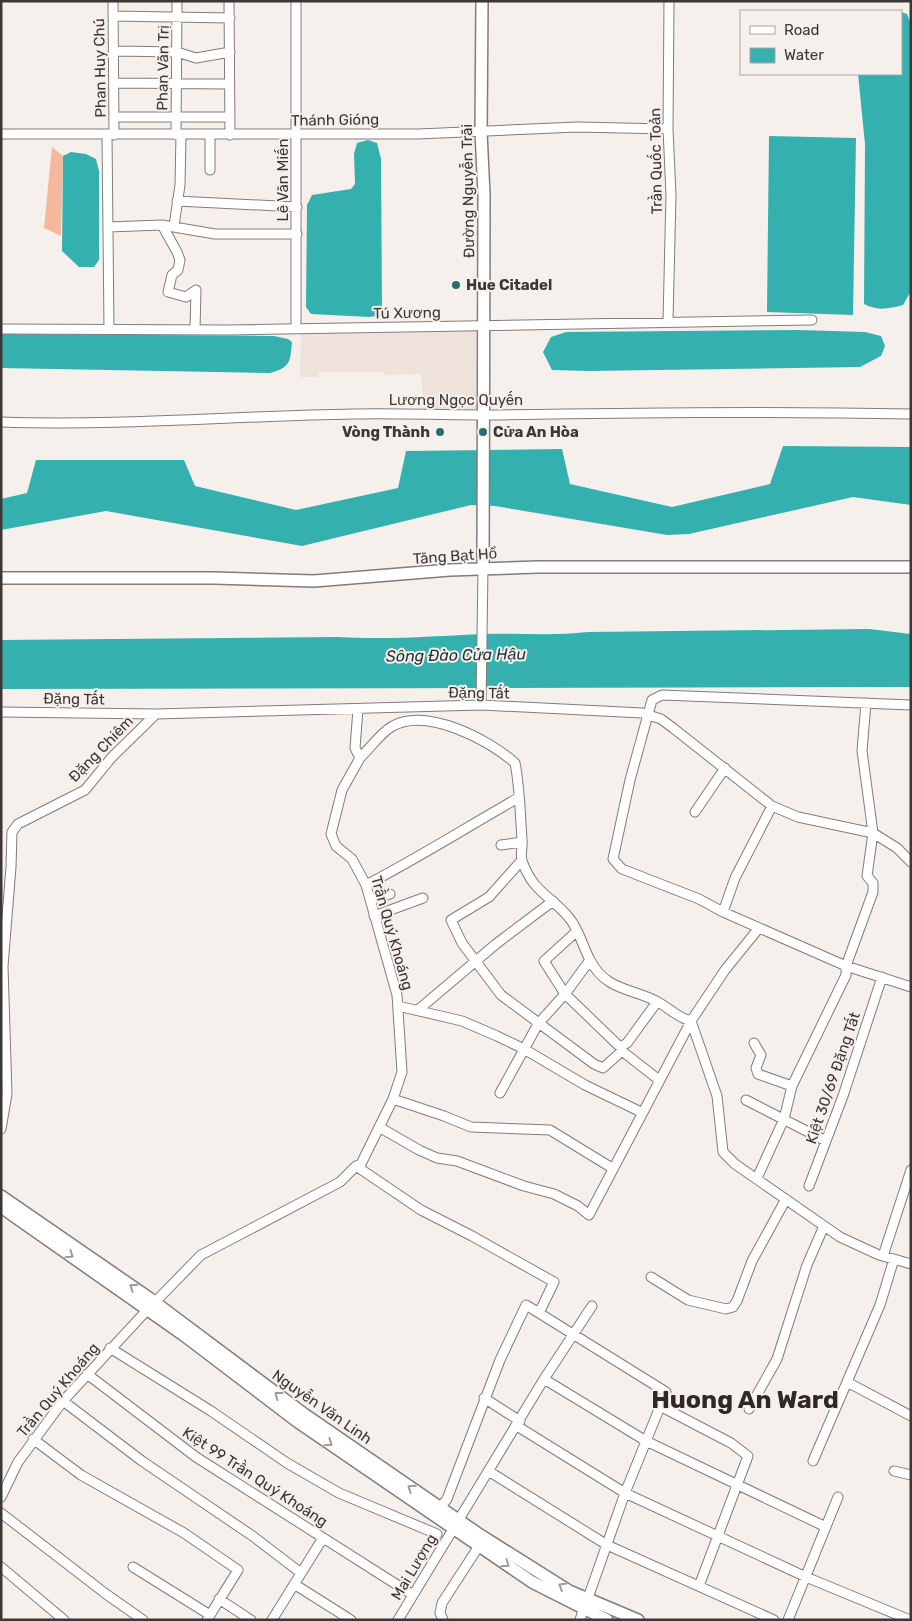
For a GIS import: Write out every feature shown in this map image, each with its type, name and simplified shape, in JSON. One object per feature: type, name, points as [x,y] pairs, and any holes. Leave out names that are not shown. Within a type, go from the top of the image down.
[{"type":"main road","name":"Đường Nguyễn Trãi","points":[[482,1],[481,132],[484,195],[483,568]]},
{"type":"main road","name":"Tăng Bạt Hổ","points":[[1,578],[214,578],[314,581],[483,568],[790,565],[911,567]]},
{"type":"main road","name":"Nguyễn Văn Linh","points":[[1,1196],[301,1418],[456,1524],[569,1591],[638,1620]]},
{"type":"main road","name":"Nguyễn Văn Linh","points":[[1,1207],[151,1306]]},
{"type":"main road","name":"Nguyễn Văn Linh","points":[[301,1418],[440,1508],[480,1546],[581,1615],[606,1620]]},
{"type":"street","name":"Phan Huy Chú","points":[[110,329],[108,227],[110,135],[115,117],[113,1]]},
{"type":"street","name":"Phan Văn Trị","points":[[174,226],[180,185],[176,118],[177,1]]},
{"type":"street","points":[[230,1],[230,135]]},
{"type":"street","name":"Lê Văn Miến","points":[[296,1],[296,328]]},
{"type":"street","name":"Trần Quốc Toản","points":[[668,321],[671,195],[668,129],[669,1]]},
{"type":"street","points":[[113,16],[230,18]]},
{"type":"street","points":[[115,51],[177,52],[196,58],[230,52]]},
{"type":"street","points":[[115,82],[229,84]]},
{"type":"street","points":[[115,117],[230,117]]},
{"type":"street","name":"Thánh Gióng","points":[[1,134],[296,135],[481,132],[577,127],[668,129]]},
{"type":"street","points":[[210,135],[210,170]]},
{"type":"street","points":[[177,201],[297,207]]},
{"type":"street","points":[[108,227],[162,225],[215,234],[297,234]]},
{"type":"street","points":[[162,225],[180,260],[178,270],[172,275],[168,292],[186,297],[196,290],[194,329]]},
{"type":"street","name":"Tú Xương","points":[[1,329],[483,326],[668,321],[812,320]]},
{"type":"street","name":"Lương Ngọc Quyến","points":[[1,422],[148,422],[232,416],[355,414],[482,415],[776,411],[911,414]]},
{"type":"street","points":[[481,705],[483,568]]},
{"type":"street","points":[[911,705],[662,695],[652,700],[630,780],[612,859],[622,869],[699,899],[723,912],[846,966],[911,987]]},
{"type":"street","points":[[757,1178],[784,1119],[792,1086],[846,975],[846,966],[873,892],[873,883],[867,876],[873,833],[862,751],[866,703]]},
{"type":"street","name":"Đặng Tất","points":[[1,712],[156,714],[481,705],[648,715],[673,728],[772,806],[798,817],[873,833],[897,848],[911,862]]},
{"type":"street","points":[[358,709],[355,748],[360,758]]},
{"type":"street","name":"Đặng Chiêm","points":[[1,1129],[7,1094],[3,966],[12,832],[18,824],[85,790],[112,757],[156,714]]},
{"type":"street","name":"Trần Quý Khoáng","points":[[1,1497],[13,1470],[33,1439],[63,1401],[110,1348],[201,1255],[340,1182],[356,1166],[361,1164],[380,1127],[393,1099],[402,1072],[397,995],[366,885],[352,859],[336,846],[332,834],[342,790],[360,758],[391,727],[410,722],[436,722],[459,729],[492,746],[516,764],[520,787],[518,798],[522,860]]},
{"type":"street","points":[[695,812],[725,768]]},
{"type":"street","points":[[366,885],[426,854],[446,839],[518,798]]},
{"type":"street","points":[[723,912],[735,878],[772,806]]},
{"type":"street","points":[[501,845],[522,842]]},
{"type":"street","points":[[657,1002],[626,1043],[602,1068],[538,1024],[501,995],[462,943],[451,920],[489,897],[522,860],[537,890],[553,901],[571,920],[590,960],[615,987],[657,1002],[691,1021],[717,1096],[723,1152],[735,1164],[840,1237],[883,1256],[911,1264]]},
{"type":"street","points":[[370,900],[390,894]]},
{"type":"street","points":[[374,916],[423,898]]},
{"type":"street","points":[[418,1010],[476,961],[553,901]]},
{"type":"street","points":[[380,1127],[419,1150],[437,1158],[457,1161],[524,1186],[554,1194],[578,1206],[588,1215],[691,1021],[725,970],[759,928]]},
{"type":"street","points":[[576,932],[544,961],[566,994],[620,1048],[659,1080]]},
{"type":"street","points":[[500,1093],[538,1024],[566,994],[590,960]]},
{"type":"street","name":"Kiệt 30/69 Đặng Tất","points":[[808,1186],[826,1141],[882,977]]},
{"type":"street","points":[[398,1006],[462,1022],[524,1049],[585,1085],[641,1112]]},
{"type":"street","points":[[754,1043],[760,1055],[756,1068],[758,1074],[792,1086]]},
{"type":"street","points":[[393,1099],[444,1116],[471,1128],[550,1130],[612,1168]]},
{"type":"street","points":[[746,1100],[826,1141]]},
{"type":"street","points":[[356,1166],[421,1210],[480,1240],[554,1282],[539,1313]]},
{"type":"street","points":[[883,1256],[911,1170]]},
{"type":"street","points":[[651,1277],[688,1300],[726,1309],[733,1307],[752,1261],[786,1199]]},
{"type":"street","points":[[749,1409],[777,1359],[807,1265],[824,1226]]},
{"type":"street","points":[[813,1461],[880,1305],[894,1259]]},
{"type":"street","points":[[440,1508],[447,1499],[484,1398],[526,1305],[666,1392],[625,1493],[588,1598]]},
{"type":"street","name":"Mai Lượng","points":[[398,1620],[490,1472],[544,1379],[592,1306]]},
{"type":"street","points":[[110,1348],[211,1411],[287,1463],[338,1493],[438,1534]]},
{"type":"street","name":"Kiệt 99 Trần Quý Khoáng","points":[[87,1374],[196,1457],[413,1596]]},
{"type":"street","points":[[544,1379],[646,1441],[826,1527]]},
{"type":"street","points":[[847,1382],[911,1416]]},
{"type":"street","points":[[484,1398],[518,1423],[625,1493],[806,1577],[910,1620]]},
{"type":"street","points":[[63,1401],[142,1461],[254,1537],[301,1573]]},
{"type":"street","points":[[660,1406],[731,1443],[745,1453],[748,1458],[699,1586]]},
{"type":"street","points":[[33,1439],[81,1475],[184,1533],[238,1570],[208,1617],[133,1567]]},
{"type":"street","points":[[894,1471],[911,1475]]},
{"type":"street","points":[[490,1472],[607,1545],[774,1620]]},
{"type":"street","points":[[788,1620],[838,1497]]},
{"type":"street","points":[[1,1513],[106,1594],[143,1620]]},
{"type":"street","points":[[272,1620],[323,1538]]},
{"type":"street","points":[[442,1620],[440,1613],[442,1603],[480,1546]]},
{"type":"street","points":[[1,1567],[64,1620]]},
{"type":"street","points":[[294,1584],[351,1620]]},
{"type":"street","points":[[219,1599],[251,1620]]},
{"type":"shaded area","points":[[52,147],[63,156],[61,236],[44,228]]},
{"type":"shaded area","points":[[476,328],[476,409],[424,409],[421,374],[384,375],[383,372],[319,372],[319,377],[300,377],[301,334]]},
{"type":"water","points":[[902,12],[907,14],[911,24],[911,291],[903,305],[888,308],[864,304],[865,144],[858,75],[902,75]]},
{"type":"water","points":[[769,136],[856,138],[853,315],[767,312]]},
{"type":"water","points":[[368,140],[377,143],[381,159],[382,309],[377,316],[369,317],[311,314],[306,307],[307,205],[312,195],[351,189],[355,184],[354,154],[357,143]]},
{"type":"water","points":[[71,152],[86,154],[96,159],[99,171],[99,260],[94,267],[79,267],[62,251],[63,156]]},
{"type":"water","points":[[799,330],[865,332],[881,336],[885,346],[881,356],[860,367],[552,370],[543,352],[551,337],[566,332]]},
{"type":"water","points":[[1,334],[274,336],[288,339],[292,342],[290,359],[286,366],[270,373],[1,368]]},
{"type":"water","points":[[783,446],[911,447],[911,505],[853,497],[689,534],[667,535],[495,506],[471,505],[302,546],[106,511],[1,530],[1,499],[27,493],[36,460],[184,460],[195,486],[296,510],[398,488],[406,451],[562,449],[570,484],[672,507],[770,484]]},
{"type":"water","name":"Sông Đào Cửa Hậu","points":[[869,629],[911,634],[911,687],[1,689],[1,640],[394,638],[588,632]]},
{"type":"place","name":"Hue Citadel","points":[[456,285]]},
{"type":"place","name":"Vòng Thành","points":[[440,432]]},
{"type":"place","name":"Cửa An Hòa","points":[[483,432]]},
{"type":"district","name":"Huong An Ward","points":[[745,1399]]}]
